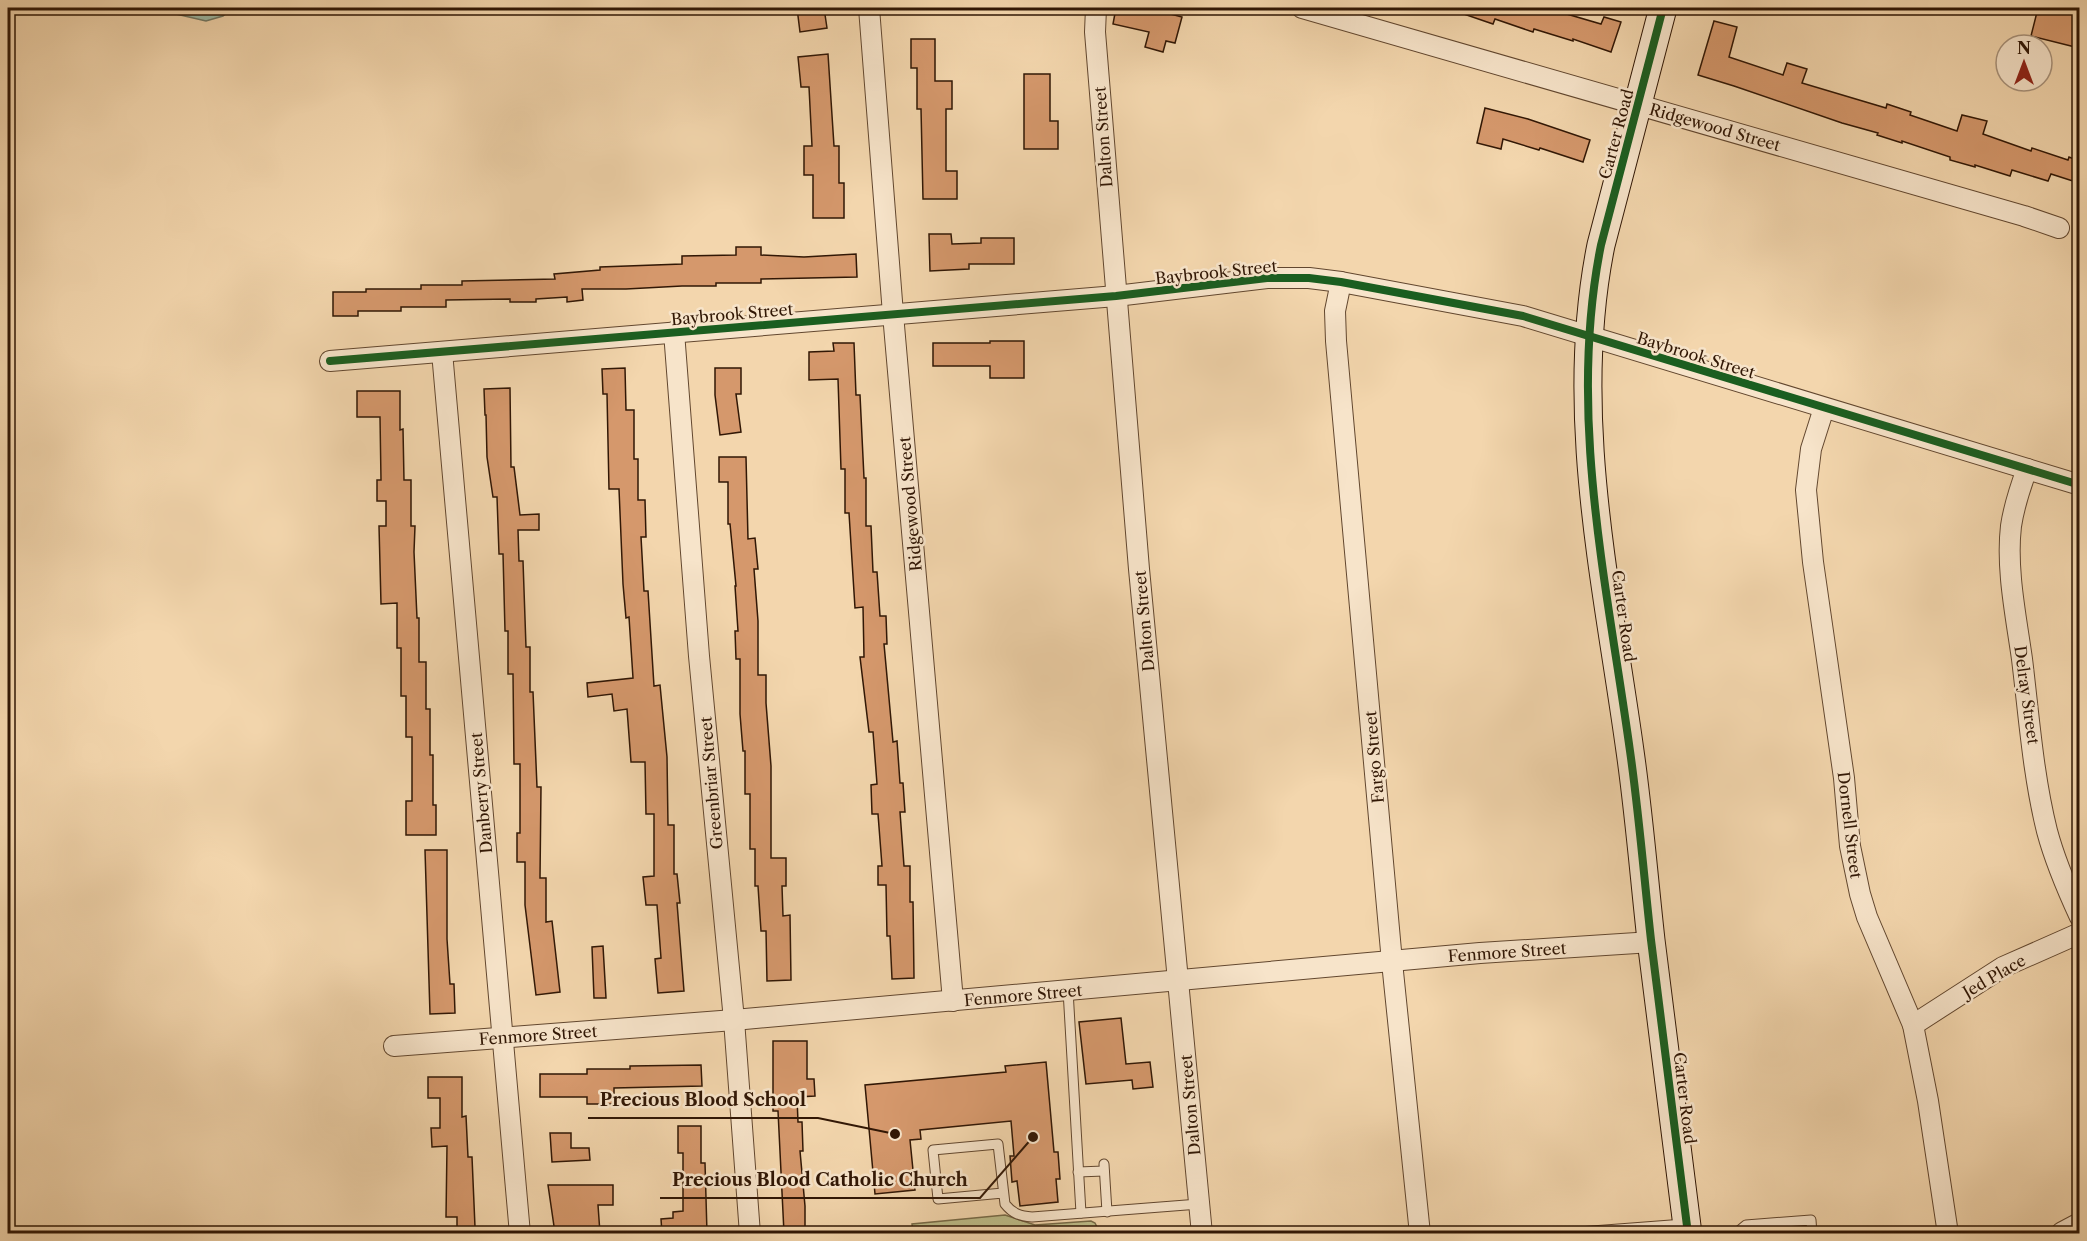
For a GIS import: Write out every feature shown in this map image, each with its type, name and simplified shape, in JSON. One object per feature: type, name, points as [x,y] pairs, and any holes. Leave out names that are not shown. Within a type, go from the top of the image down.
[{"type":"main road","name":"Carter Road","points":[[1663,8],[1595,275],[1588,336],[1587,399],[1598,528],[1630,754],[1687,1229]]},
{"type":"street","name":"Ridgewood Street","points":[[869,8],[893,314],[953,1001]]},
{"type":"street","name":"Dalton Street","points":[[1096,8],[1095,32],[1140,581],[1202,1233]]},
{"type":"street","name":"Ridgewood Street","points":[[1302,8],[2059,228]]},
{"type":"street","name":"Baybrook Street","points":[[330,361],[1116,296],[1267,278],[1309,278],[1523,316],[2079,485]]},
{"type":"street","name":"Fargo Street","points":[[1341,282],[1335,311],[1336,341],[1392,962],[1420,1233]]},
{"type":"street","name":"Greenbriar Street","points":[[674,332],[699,656],[734,1020],[750,1233]]},
{"type":"street","name":"Danberry Street","points":[[442,352],[520,1233]]},
{"type":"street","name":"Dornell Street","points":[[1824,408],[1811,449],[1806,490],[1813,562],[1844,778],[1850,846],[1867,917],[1913,1025],[1928,1101],[1948,1233]]},
{"type":"street","name":"Delray Street","points":[[2027,469],[2017,498],[2011,528],[2011,568],[2016,618],[2047,830],[2061,874],[2079,916]]},
{"type":"street","name":"Jed Place","points":[[1913,1025],[2003,967],[2079,933]]},
{"type":"street","name":"Fenmore Street","points":[[394,1046],[734,1020],[1480,953],[1652,942]]},
{"type":"street","points":[[2063,1233],[2079,1225]]},
{"type":"lane","points":[[1068,990],[1081,1214]]},
{"type":"lane","points":[[1004,1193],[938,1199],[933,1150],[998,1144],[1004,1193],[1005,1204],[1019,1216],[1081,1214],[1199,1204]]},
{"type":"lane","points":[[1078,1172],[1104,1167],[1107,1212]]},
{"type":"lane","points":[[1740,1233],[1746,1225],[1811,1220],[1812,1233]]},
{"type":"lane","points":[[1579,1232],[1687,1229]]},
{"type":"green space","points":[[1005,1215],[1035,1225],[1091,1221],[1095,1223],[1100,1233],[913,1233],[912,1224]]},
{"type":"shaded area","points":[[150,8],[233,8],[223,16],[206,21]]},
{"type":"building","points":[[797,8],[824,8],[827,28],[800,32]]},
{"type":"building","points":[[1116,8],[1153,8],[1182,17],[1175,43],[1166,41],[1163,52],[1145,47],[1149,32],[1113,24]]},
{"type":"building","points":[[1452,8],[1536,8],[1552,13],[1553,10],[1601,24],[1604,17],[1621,22],[1611,52],[1534,29],[1533,32],[1495,19],[1493,24],[1452,10]]},
{"type":"building","points":[[2038,8],[2079,8],[2079,48],[2054,42],[2054,33],[2032,33]]},
{"type":"building","points":[[1714,21],[1737,27],[1729,57],[1783,75],[1787,63],[1807,69],[1802,83],[1886,108],[1887,104],[1911,112],[1910,115],[1957,131],[1962,115],[1987,121],[1983,134],[2031,151],[2032,148],[2068,160],[2069,157],[2079,161],[2079,183],[2051,174],[2048,181],[2012,170],[2010,176],[1950,160],[1950,157],[1698,75]]},
{"type":"building","points":[[911,39],[935,39],[935,81],[952,81],[952,109],[946,109],[946,171],[957,171],[957,199],[923,199],[921,109],[917,109],[917,68],[911,68]]},
{"type":"building","points":[[828,54],[834,146],[839,146],[839,183],[844,183],[844,218],[813,218],[813,175],[804,175],[804,146],[812,146],[809,87],[801,87],[798,57]]},
{"type":"building","points":[[1024,74],[1050,74],[1050,121],[1058,121],[1058,149],[1024,149]]},
{"type":"building","points":[[1485,108],[1528,119],[1590,140],[1583,162],[1503,139],[1501,149],[1477,143]]},
{"type":"building","points":[[929,234],[951,234],[952,244],[981,243],[981,238],[1014,238],[1014,264],[969,264],[969,269],[930,271]]},
{"type":"building","points":[[736,247],[761,247],[761,255],[804,257],[856,254],[857,277],[761,279],[761,283],[716,283],[716,286],[582,289],[583,300],[567,302],[567,297],[536,299],[536,302],[510,302],[510,299],[446,300],[446,307],[401,307],[401,311],[358,311],[358,316],[333,316],[333,292],[366,292],[366,289],[421,289],[421,285],[462,285],[462,281],[555,279],[554,274],[600,270],[600,267],[682,264],[682,256],[736,255]]},
{"type":"building","points":[[990,341],[1024,341],[1024,378],[990,378],[990,366],[933,366],[933,343],[990,343]]},
{"type":"building","points":[[833,343],[854,343],[856,395],[860,395],[864,478],[866,478],[866,526],[871,526],[873,572],[877,572],[880,616],[886,616],[887,644],[884,644],[893,742],[897,741],[900,783],[903,783],[905,812],[900,812],[904,866],[910,866],[914,978],[892,979],[890,936],[887,936],[886,885],[878,885],[878,866],[882,866],[878,814],[872,814],[871,785],[877,784],[873,732],[869,732],[860,657],[864,657],[863,607],[855,608],[849,513],[845,513],[845,469],[841,469],[838,379],[809,380],[809,352],[834,351]]},
{"type":"building","points":[[625,368],[626,410],[634,410],[634,459],[638,459],[638,500],[645,500],[646,537],[641,537],[644,591],[648,591],[654,686],[660,685],[667,757],[668,825],[674,825],[674,874],[677,874],[680,903],[677,903],[684,991],[658,993],[655,959],[661,958],[657,905],[646,905],[643,877],[654,876],[654,814],[646,814],[645,762],[631,762],[627,709],[614,711],[612,694],[588,697],[587,683],[633,678],[629,617],[626,618],[623,584],[619,489],[609,489],[607,394],[603,394],[602,369]]},
{"type":"building","points":[[715,368],[741,368],[741,394],[736,394],[741,432],[720,435],[715,395]]},
{"type":"building","points":[[510,388],[511,467],[514,467],[520,515],[539,514],[539,530],[518,530],[519,561],[523,561],[526,647],[530,647],[530,692],[533,692],[537,787],[541,787],[540,878],[546,878],[546,922],[552,921],[560,992],[536,995],[525,905],[525,862],[517,862],[517,833],[520,833],[520,764],[514,764],[513,674],[508,674],[503,554],[499,554],[497,497],[493,497],[487,457],[485,415],[484,389]]},
{"type":"building","points":[[357,391],[400,391],[404,480],[411,480],[411,526],[415,526],[419,662],[426,662],[426,709],[430,709],[430,755],[433,755],[433,805],[436,805],[436,835],[406,835],[406,801],[412,801],[412,737],[406,737],[406,696],[401,696],[401,648],[397,648],[397,603],[381,604],[379,526],[386,526],[386,501],[377,501],[377,480],[381,480],[380,417],[357,417]]},
{"type":"building","points":[[719,457],[746,457],[748,539],[755,538],[758,569],[754,569],[758,621],[758,675],[766,675],[771,766],[771,858],[786,858],[786,886],[782,886],[783,916],[790,915],[791,980],[767,981],[766,931],[761,931],[758,886],[755,886],[755,849],[750,849],[750,794],[745,794],[745,751],[743,751],[740,714],[740,659],[736,659],[735,631],[738,631],[736,586],[730,524],[728,524],[728,482],[719,482]]},
{"type":"building","points":[[425,850],[447,850],[447,939],[450,984],[454,984],[455,1013],[430,1014]]},
{"type":"building","points":[[603,946],[606,998],[594,998],[592,947]]},
{"type":"building","points":[[1121,1018],[1126,1064],[1150,1062],[1153,1087],[1133,1089],[1132,1080],[1086,1084],[1079,1022]]},
{"type":"building","points":[[773,1041],[807,1041],[807,1079],[814,1079],[815,1096],[797,1097],[798,1122],[802,1122],[803,1151],[800,1151],[805,1233],[784,1233],[778,1111],[773,1111]]},
{"type":"building","points":[[1046,1062],[1054,1152],[1058,1152],[1060,1179],[1056,1179],[1058,1202],[1020,1206],[1017,1181],[1012,1182],[1010,1156],[1014,1156],[1011,1121],[920,1130],[921,1139],[910,1140],[915,1190],[875,1194],[865,1085],[1006,1072],[1005,1066]]},
{"type":"building","points":[[701,1065],[702,1086],[614,1088],[614,1104],[587,1104],[587,1097],[540,1097],[540,1074],[587,1074],[587,1069],[630,1069],[630,1066]]},
{"type":"building","points":[[428,1077],[462,1077],[462,1117],[466,1116],[468,1157],[472,1157],[475,1227],[457,1227],[457,1217],[446,1217],[447,1146],[432,1147],[431,1128],[440,1128],[440,1098],[428,1098]]},
{"type":"building","points":[[678,1126],[701,1126],[701,1163],[705,1163],[707,1233],[662,1233],[661,1219],[673,1218],[673,1212],[683,1211],[683,1153],[678,1153]]},
{"type":"building","points":[[550,1133],[571,1133],[571,1148],[589,1148],[590,1160],[552,1162]]},
{"type":"building","points":[[548,1185],[613,1185],[613,1205],[598,1205],[600,1233],[555,1233]]},
{"type":"cycle path","points":[[1663,8],[1601,245],[1592,308],[1588,371],[1589,435],[1594,498],[1633,775],[1688,1234]]},
{"type":"cycle path","points":[[330,361],[1116,296],[1267,278],[1309,278],[1523,316],[2080,485]]},
{"type":"place","name":"Precious Blood School","points":[[895,1134]]},
{"type":"place","name":"Precious Blood Catholic Church","points":[[1033,1137]]}]
